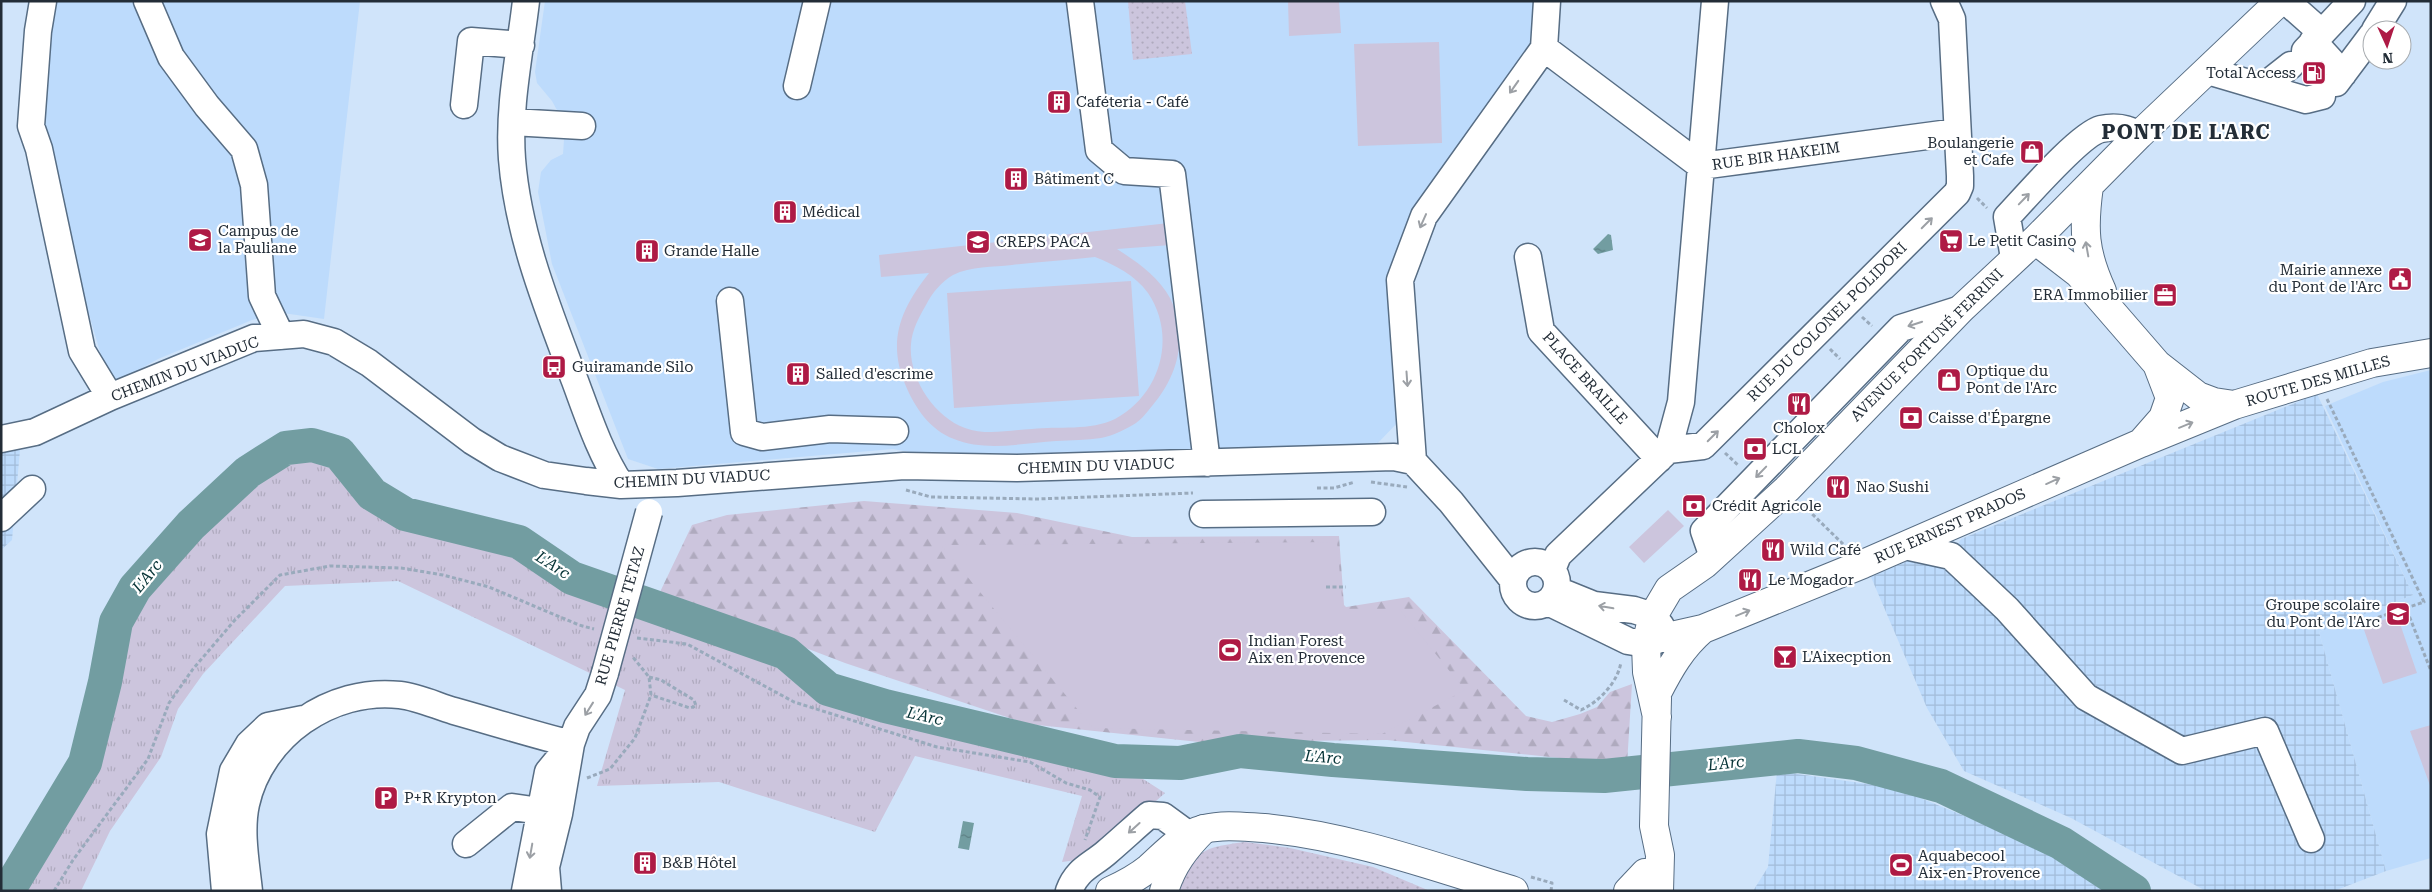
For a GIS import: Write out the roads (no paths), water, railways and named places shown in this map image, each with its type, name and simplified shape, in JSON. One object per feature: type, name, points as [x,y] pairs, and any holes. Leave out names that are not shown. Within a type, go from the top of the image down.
[{"type":"main road","name":"AVENUE FORTUNÉ FERRINI","points":[[1643,886],[1660,855],[1654,826],[1659,651],[1648,635],[1672,618],[1709,561],[1787,489],[1961,309],[2035,240],[2138,135],[2280,1]]},
{"type":"main road","points":[[2089,186],[2085,234],[2090,267],[2110,310]]},
{"type":"main road","points":[[2035,240],[2079,274],[2168,372],[2198,396],[2214,402],[2236,396]]},
{"type":"main road","name":"ROUTE DES MILLES","points":[[2236,396],[2366,353],[2431,341]]},
{"type":"main road","name":"ROUTE DES MILLES","points":[[2236,396],[2318,380],[2372,364],[2431,353]]},
{"type":"main road","points":[[2140,443],[2163,418],[2170,398],[2168,372]]},
{"type":"main road","name":"RUE ERNEST PRADOS","points":[[1648,635],[1702,629],[1863,564],[2140,443],[2236,396]]},
{"type":"main road","points":[[1657,705],[1672,663],[1685,644],[1702,629]]},
{"type":"main road","points":[[1110,891],[1144,880],[1172,846],[1197,832],[1236,826],[1279,830],[1336,839],[1514,891]]},
{"type":"main road","points":[[1164,891],[1173,867],[1197,832]]},
{"type":"street","points":[[43,1],[38,30],[31,126],[39,149],[82,351],[110,398]]},
{"type":"street","points":[[147,1],[171,57],[207,106],[244,150],[254,185],[262,296],[281,336]]},
{"type":"street","points":[[526,1],[512,122],[512,158],[516,195],[531,257],[594,430],[621,485]]},
{"type":"street","points":[[797,86],[817,1]]},
{"type":"street","points":[[1080,1],[1099,150],[1124,171],[1172,174],[1207,462]]},
{"type":"street","points":[[1518,573],[1489,547],[1413,461],[1400,280],[1424,216],[1544,48],[1547,1]]},
{"type":"street","points":[[1648,635],[1553,587],[1540,562],[1533,562],[1518,573],[1514,592],[1520,601],[1534,607],[1553,587],[1558,555],[1664,454],[1681,402],[1715,1]]},
{"type":"street","name":"RUE DU COLONEL POLIDORI","points":[[1664,454],[1703,446],[1957,194],[1960,186],[1960,176],[1952,19],[1944,1]]},
{"type":"street","points":[[2286,1],[2307,47],[2334,84]]},
{"type":"street","points":[[2263,87],[2307,47],[2352,1]]},
{"type":"street","points":[[2381,20],[2393,1]]},
{"type":"street","points":[[464,105],[471,41],[521,46]]},
{"type":"street","name":"RUE BIR HAKEIM","points":[[1544,48],[1701,166],[1957,132]]},
{"type":"street","points":[[2208,70],[2306,100],[2334,84],[2362,48]]},
{"type":"street","points":[[512,122],[582,126]]},
{"type":"street","points":[[2014,258],[2007,217],[2072,149],[2100,129],[2121,128],[2138,135]]},
{"type":"street","name":"PLACE BRAILLE","points":[[1528,257],[1540,331],[1664,454]]},
{"type":"street","points":[[730,301],[744,432],[762,437],[830,429],[896,431]]},
{"type":"street","points":[[1709,561],[1704,531],[1901,328],[1961,309]]},
{"type":"street","name":"CHEMIN DU VIADUC","points":[[1,439],[35,432],[110,398],[254,338],[304,334],[334,342],[370,363],[472,441],[500,458],[544,474],[621,485],[904,466],[1017,468],[1394,457],[1413,461]]},
{"type":"street","name":"RUE PIERRE TETAZ","points":[[548,891],[546,867],[549,813],[548,772],[571,744],[579,723],[598,695],[658,483]]},
{"type":"street","points":[[1,518],[32,489]]},
{"type":"street","points":[[1200,503],[1372,512]]},
{"type":"street","points":[[1905,546],[1951,556],[2007,609],[2086,696],[2182,751],[2265,732],[2311,838]]},
{"type":"street","points":[[1553,587],[1594,605],[1634,610],[1648,635]]},
{"type":"street","points":[[225,891],[220,834],[233,772],[249,744],[268,726],[303,719],[336,703],[368,695],[401,695],[571,744]]},
{"type":"street","points":[[248,891],[244,837],[246,804],[257,774],[275,746],[303,719]]},
{"type":"street","points":[[466,844],[512,807],[549,813]]},
{"type":"street","name":"RUE PIERRE TETAZ","points":[[525,891],[549,813]]},
{"type":"street","points":[[1069,891],[1075,878],[1090,862],[1105,854],[1149,815],[1163,816],[1197,832]]},
{"type":"water","points":[[1608,234],[1611,235],[1613,250],[1598,254],[1593,249]]},
{"type":"water","points":[[963,821],[974,823],[969,850],[958,848]]},
{"type":"waterway","name":"L'Arc","points":[[8,891],[85,763],[105,682],[116,622],[135,588],[191,525],[248,472],[286,448],[312,445],[339,453],[372,494],[405,514],[519,542],[572,578],[786,653],[828,689],[885,706],[1115,761],[1180,763],[1240,751],[1333,760],[1527,774],[1604,776],[1798,756],[1856,763],[1941,786],[2061,843],[2134,891]]},
{"type":"place","name":"Total Access","points":[[2314,73]]},
{"type":"place","name":"Caféteria - Café","points":[[1059,102]]},
{"type":"place","name":"Boulangerie et Cafe","points":[[2032,152]]},
{"type":"place","name":"Bâtiment C","points":[[1016,179]]},
{"type":"place","name":"Médical","points":[[785,212]]},
{"type":"place","name":"Campus de la Pauliane","points":[[200,240]]},
{"type":"place","name":"Le Petit Casino","points":[[1951,241]]},
{"type":"place","name":"CREPS PACA","points":[[978,242]]},
{"type":"place","name":"Grande Halle","points":[[647,251]]},
{"type":"place","name":"Mairie annexe du Pont de l'Arc","points":[[2400,279]]},
{"type":"place","name":"ERA Immobilier","points":[[2165,295]]},
{"type":"place","name":"Guiramande Silo","points":[[554,367]]},
{"type":"place","name":"Salled d'escrime","points":[[798,374]]},
{"type":"place","name":"Optique du Pont de l'Arc","points":[[1949,380]]},
{"type":"place","name":"Cholox","points":[[1799,404]]},
{"type":"place","name":"Caisse d'Épargne","points":[[1911,418]]},
{"type":"place","name":"LCL","points":[[1755,449]]},
{"type":"place","name":"Nao Sushi","points":[[1838,487]]},
{"type":"place","name":"Crédit Agricole","points":[[1694,506]]},
{"type":"place","name":"Wild Café","points":[[1773,550]]},
{"type":"place","name":"Le Mogador","points":[[1750,580]]},
{"type":"place","name":"Groupe scolaire du Pont de l'Arc","points":[[2398,614]]},
{"type":"place","name":"Indian Forest Aix en Provence","points":[[1230,650]]},
{"type":"place","name":"L'Aixecption","points":[[1785,657]]},
{"type":"place","name":"P+R Krypton","points":[[386,798]]},
{"type":"place","name":"B&B Hôtel","points":[[645,863]]},
{"type":"place","name":"Aquabecool Aix-en-Provence","points":[[1901,865]]},
{"type":"district","name":"PONT DE L'ARC","points":[[2186,132]]}]
